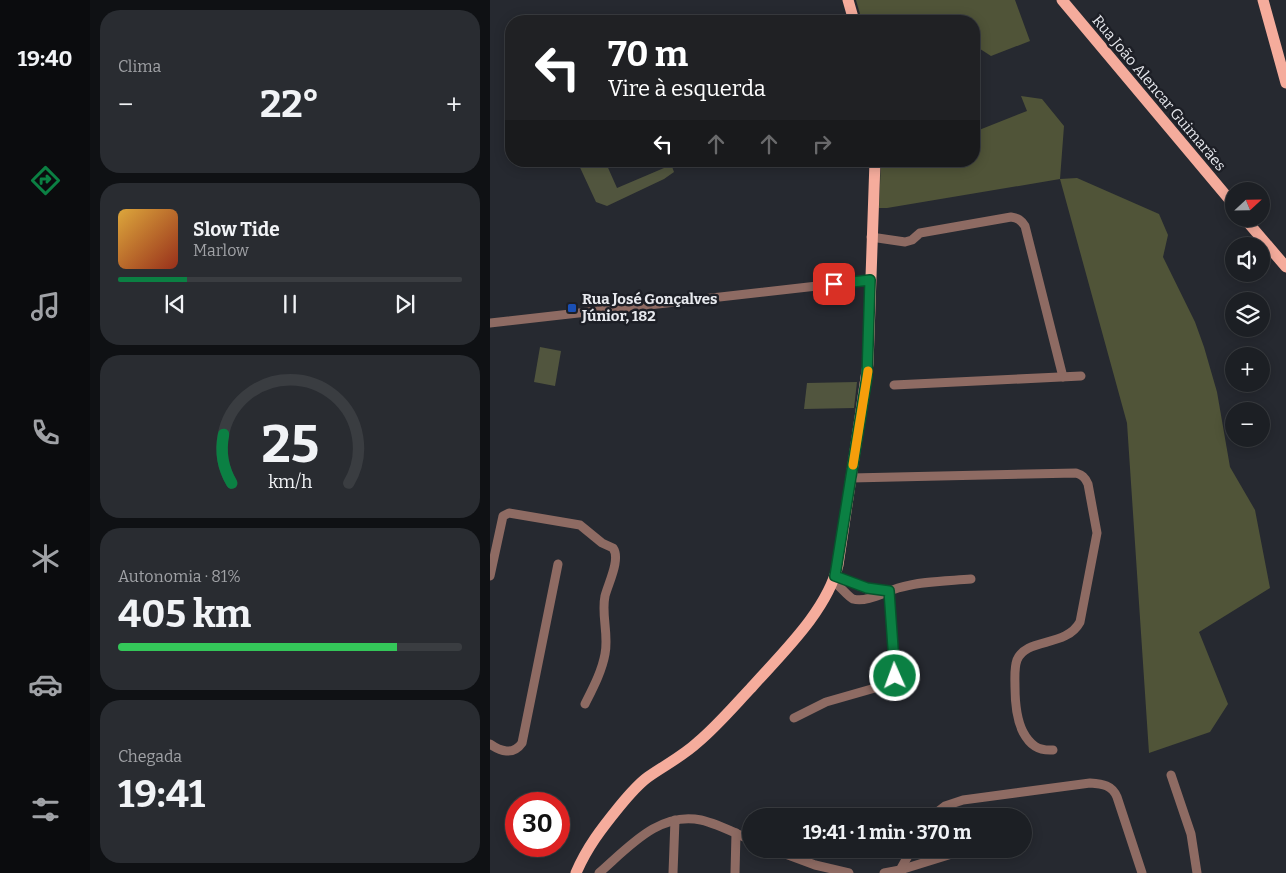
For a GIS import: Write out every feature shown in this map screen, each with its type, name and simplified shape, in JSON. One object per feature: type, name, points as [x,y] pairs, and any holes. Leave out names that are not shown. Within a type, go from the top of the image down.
[{"type":"main road","points":[[848,0],[852,15]]},
{"type":"main road","name":"Rua João Alencar Guimarães","points":[[1062,0],[1225,194]]},
{"type":"main road","points":[[1263,0],[1286,83]]},
{"type":"main road","points":[[576,873],[593,839],[631,793],[649,776],[688,751],[712,730],[799,632],[815,612],[834,579],[867,377],[874,167]]},
{"type":"main road","points":[[1253,228],[1286,267]]},
{"type":"street","points":[[871,237],[904,242],[912,240],[920,233],[1010,217],[1022,221],[1025,226],[1063,377]]},
{"type":"street","points":[[490,324],[870,280]]},
{"type":"street","points":[[894,385],[1081,376]]},
{"type":"street","points":[[851,478],[1076,473],[1086,478],[1097,533],[1080,622],[1076,629],[1066,637],[1026,650],[1017,660],[1015,667],[1015,692],[1019,724],[1033,746],[1040,750],[1053,750]]},
{"type":"street","points":[[490,576],[494,535],[503,516],[509,513],[580,524],[602,543],[614,548],[617,557],[604,601],[605,654],[586,704]]},
{"type":"street","points":[[490,744],[498,749],[508,751],[519,747],[523,739],[558,564]]},
{"type":"street","points":[[834,579],[849,597],[854,600],[869,598],[909,585],[971,578]]},
{"type":"street","points":[[834,579],[867,588],[889,591]]},
{"type":"street","points":[[794,718],[826,702],[892,682],[895,670],[889,591]]},
{"type":"street","points":[[1171,776],[1190,834],[1196,873]]},
{"type":"street","points":[[942,808],[976,799],[993,800],[1011,794],[1090,783],[1105,785],[1111,787],[1114,791],[1142,873]]},
{"type":"street","points":[[673,873],[675,820]]},
{"type":"street","points":[[599,873],[645,834],[660,825],[675,820],[699,820],[742,836]]},
{"type":"street","points":[[734,873],[736,833]]},
{"type":"street","points":[[795,858],[815,866],[849,873]]},
{"type":"street","points":[[900,870],[907,858]]},
{"type":"street","points":[[884,873],[939,858]]},
{"type":"green space","points":[[856,0],[1015,0],[1030,41],[991,56],[980,49],[980,15],[860,15]]},
{"type":"green space","points":[[1021,96],[1042,99],[1064,126],[1060,179],[879,208],[881,167],[980,167],[980,130],[1027,111]]},
{"type":"green space","points":[[580,167],[608,167],[617,188],[664,167],[672,167],[674,172],[664,179],[607,206],[596,202]]},
{"type":"green space","points":[[1077,178],[1159,214],[1168,235],[1163,257],[1195,322],[1204,347],[1217,392],[1225,447],[1230,467],[1255,510],[1270,588],[1199,632],[1228,704],[1210,732],[1149,753],[1127,423],[1060,179]]},
{"type":"green space","points":[[540,347],[561,351],[555,386],[534,382]]},
{"type":"green space","points":[[857,382],[854,408],[804,409],[807,383]]},
{"type":"slow traffic","points":[[853,465],[868,371]]},
{"type":"place","name":"Rua José Gonçalves Júnior, 182","points":[[572,308]]},
{"type":"route","points":[[834,284],[870,280],[867,377],[835,576],[858,586],[889,591],[895,676]]}]
